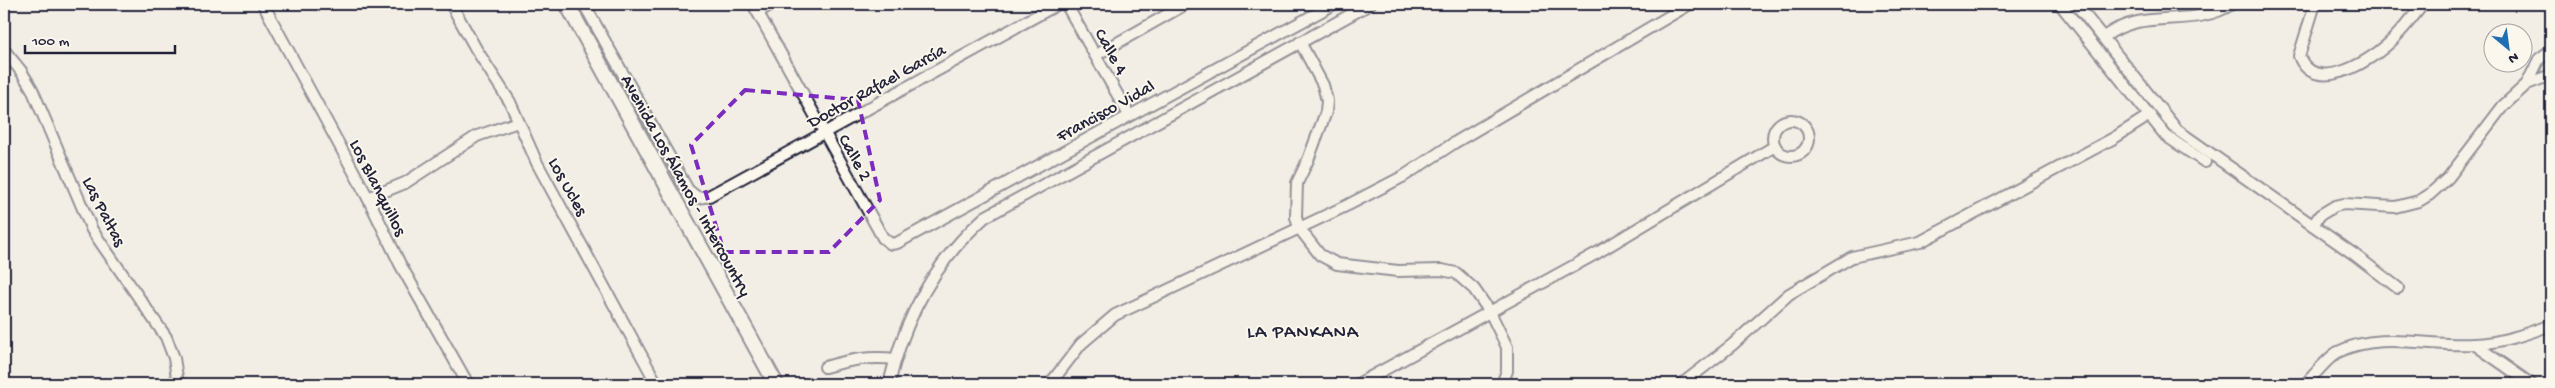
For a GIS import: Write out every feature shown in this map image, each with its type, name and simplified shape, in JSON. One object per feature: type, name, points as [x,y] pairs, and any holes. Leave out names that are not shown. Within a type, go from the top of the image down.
[{"type":"main road","name":"Avenida Los Álamos - Intercountry","points":[[567,4],[776,384]]},
{"type":"street","name":"Los Blanquillos","points":[[263,4],[368,198],[400,264],[468,384]]},
{"type":"street","name":"Los Ucles","points":[[451,4],[476,49],[504,92],[537,163],[658,384]]},
{"type":"street","name":"Doctor Rafael García","points":[[584,4],[688,190],[698,198],[709,196],[1058,4]]},
{"type":"street","points":[[755,8],[772,4]]},
{"type":"street","name":"Calle 4","points":[[1066,4],[1129,115]]},
{"type":"street","points":[[1096,55],[1186,4]]},
{"type":"street","name":"Francisco Vidal","points":[[891,244],[897,243],[1334,4]]},
{"type":"street","points":[[889,384],[894,359],[908,320],[928,285],[937,272],[986,217],[1370,4]]},
{"type":"street","points":[[1050,384],[1081,344],[1115,315],[1348,205],[1404,176],[1448,146],[1690,4]]},
{"type":"street","points":[[2060,4],[2170,140],[2205,162]]},
{"type":"street","points":[[2076,4],[2177,130],[2313,225],[2398,288]]},
{"type":"street","points":[[2104,38],[2125,24],[2143,20],[2207,15],[2232,4]]},
{"type":"street","points":[[2315,4],[2299,56],[2306,69],[2320,75],[2344,71],[2375,55],[2400,32],[2423,4]]},
{"type":"street","name":"Calle 2","points":[[755,8],[883,238],[891,244]]},
{"type":"street","points":[[1300,42],[1323,86],[1327,101],[1326,112],[1297,183],[1296,217],[1299,228],[1320,255],[1337,264],[1398,271],[1442,270],[1456,273],[1474,289],[1490,312],[1507,351],[1507,371],[1502,384]]},
{"type":"street","name":"Las Paltas","points":[[4,50],[21,71],[32,89],[97,240],[166,337],[174,358],[178,384]]},
{"type":"street","points":[[2313,225],[2320,215],[2335,206],[2344,204],[2395,207],[2419,201],[2430,195],[2448,178],[2503,106],[2527,84],[2539,60],[2551,50]]},
{"type":"street","points":[[2527,84],[2551,75]]},
{"type":"street","points":[[1682,384],[1732,345],[1789,294],[1852,256],[1920,242],[2114,138],[2150,115]]},
{"type":"street","points":[[368,198],[414,178],[477,136],[518,122]]},
{"type":"street","points":[[1358,384],[1646,225],[1775,146]]},
{"type":"street","points":[[2305,384],[2336,353],[2360,344],[2394,340],[2474,344],[2517,337],[2551,325]]},
{"type":"street","points":[[2474,344],[2531,384]]},
{"type":"street","points":[[825,368],[859,358],[875,356],[894,359]]},
{"type":"highlighted area","points":[[745,90],[858,100],[880,200],[829,252],[724,252],[691,145]]},
{"type":"district","name":"LA PANKANA","points":[[1303,330]]}]
